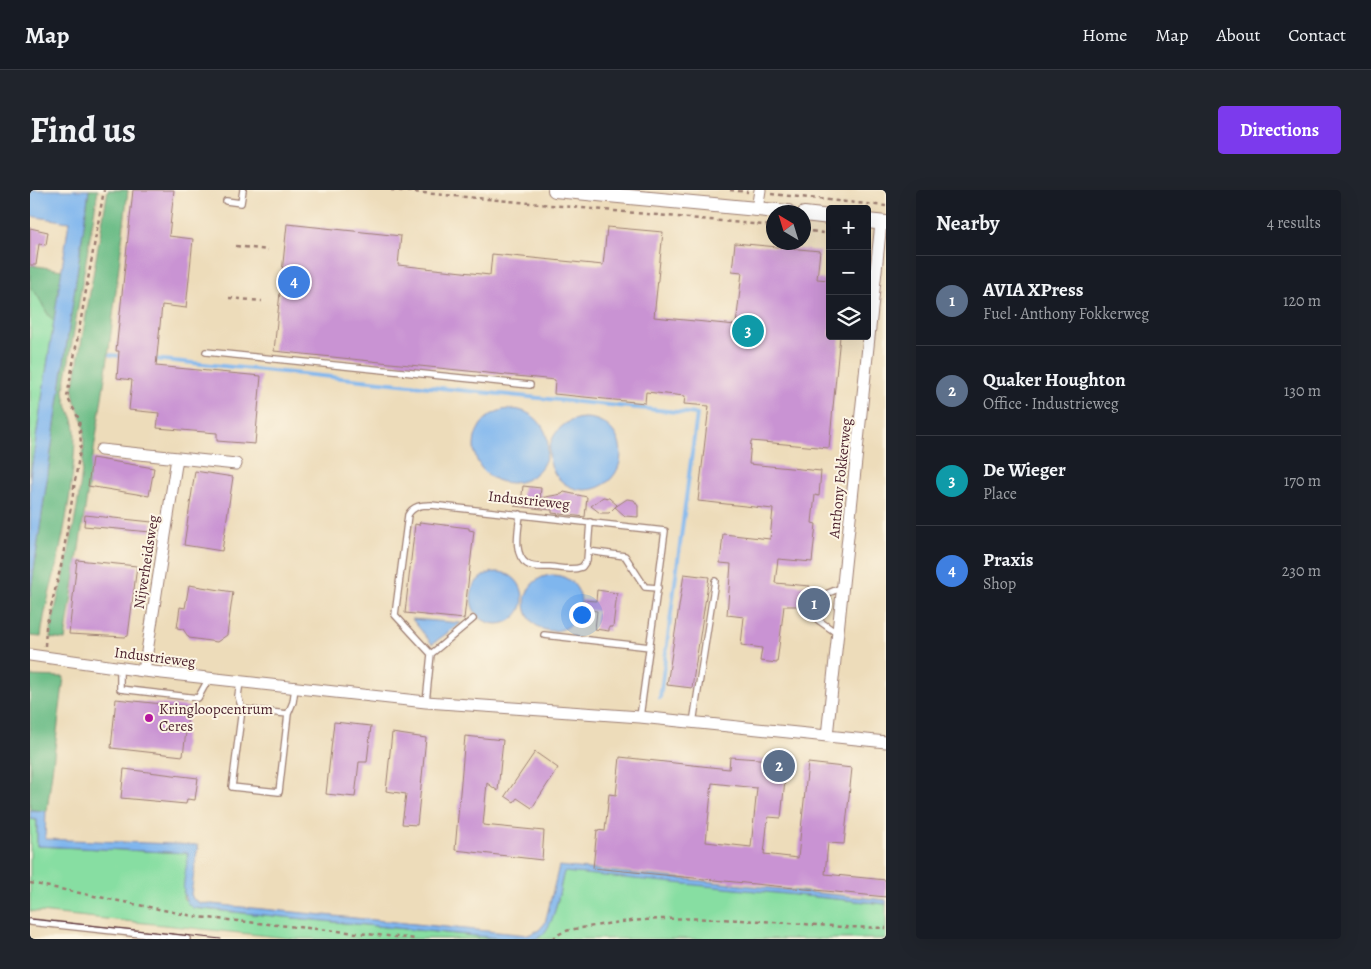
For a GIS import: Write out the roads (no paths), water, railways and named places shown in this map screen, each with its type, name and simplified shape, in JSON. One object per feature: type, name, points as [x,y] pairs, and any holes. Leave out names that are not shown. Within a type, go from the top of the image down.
[{"type":"street","points":[[555,190],[766,210]]},
{"type":"street","points":[[757,209],[760,191]]},
{"type":"street","points":[[811,215],[826,217]]},
{"type":"street","name":"Anthony Fokkerweg","points":[[827,736],[840,636],[878,222]]},
{"type":"street","points":[[101,450],[236,464]]},
{"type":"street","name":"Nijverheidsweg","points":[[144,672],[177,458]]},
{"type":"street","name":"Industrieweg","points":[[30,655],[144,672],[426,702],[640,717],[886,742]]},
{"type":"lane","points":[[226,201],[241,203],[243,190]]},
{"type":"lane","points":[[206,352],[530,386]]},
{"type":"lane","name":"Industrieweg","points":[[431,654],[395,615],[406,525],[411,510],[420,505],[520,514],[665,531],[640,717]]},
{"type":"lane","points":[[520,514],[518,543],[522,559],[526,564],[577,569],[585,564],[590,522]]},
{"type":"lane","points":[[588,551],[625,556],[645,587],[658,588]]},
{"type":"lane","points":[[693,723],[714,581]]},
{"type":"lane","points":[[826,594],[844,586]]},
{"type":"lane","points":[[818,616],[818,620],[840,636]]},
{"type":"lane","points":[[426,702],[431,654],[473,620]]},
{"type":"lane","points":[[544,635],[650,647]]},
{"type":"lane","points":[[120,668],[120,689],[198,698],[209,678]]},
{"type":"lane","points":[[240,682],[238,696],[242,709],[232,787],[280,792],[288,714],[293,702],[295,688]]},
{"type":"lane","points":[[242,709],[288,714]]},
{"type":"lane","points":[[30,922],[188,939]]},
{"type":"water","points":[[30,190],[89,190],[30,597],[30,477],[69,222],[30,216]]},
{"type":"water","points":[[511,409],[525,412],[537,420],[545,432],[548,446],[545,460],[537,472],[525,480],[511,483],[497,480],[485,472],[477,460],[474,446],[477,432],[485,420],[497,412]]},
{"type":"water","points":[[592,418],[611,428],[619,440],[621,454],[619,468],[611,480],[599,488],[578,490],[559,480],[551,468],[549,447],[559,428],[571,420]]},
{"type":"water","points":[[492,572],[502,572],[516,579],[523,593],[523,603],[516,617],[502,624],[492,624],[482,620],[475,613],[471,603],[471,593],[475,583],[482,576]]},
{"type":"water","points":[[547,575],[559,575],[573,583],[581,597],[579,614],[573,623],[559,631],[547,631],[537,626],[530,619],[525,609],[525,597],[530,587],[537,580]]},
{"type":"water","points":[[412,619],[461,623],[432,644]]},
{"type":"water","points":[[30,810],[46,811],[45,839],[198,845],[191,894],[193,899],[201,903],[528,935],[539,930],[545,923],[559,866],[886,900],[886,904],[564,872],[552,920],[542,935],[535,939],[507,939],[193,908],[188,904],[184,891],[188,853],[37,846],[37,820],[30,819]]},
{"type":"waterway","points":[[111,355],[121,356]]},
{"type":"waterway","points":[[153,359],[697,414],[660,698]]},
{"type":"tram line","points":[[30,919],[221,939]]},
{"type":"place","name":"Praxis","points":[[294,282]]},
{"type":"place","name":"De Wieger","points":[[748,331]]},
{"type":"place","name":"AVIA XPress","points":[[814,604]]},
{"type":"place","name":"Kringloopcentrum Ceres","points":[[149,718]]},
{"type":"place","name":"Quaker Houghton","points":[[779,766]]}]
